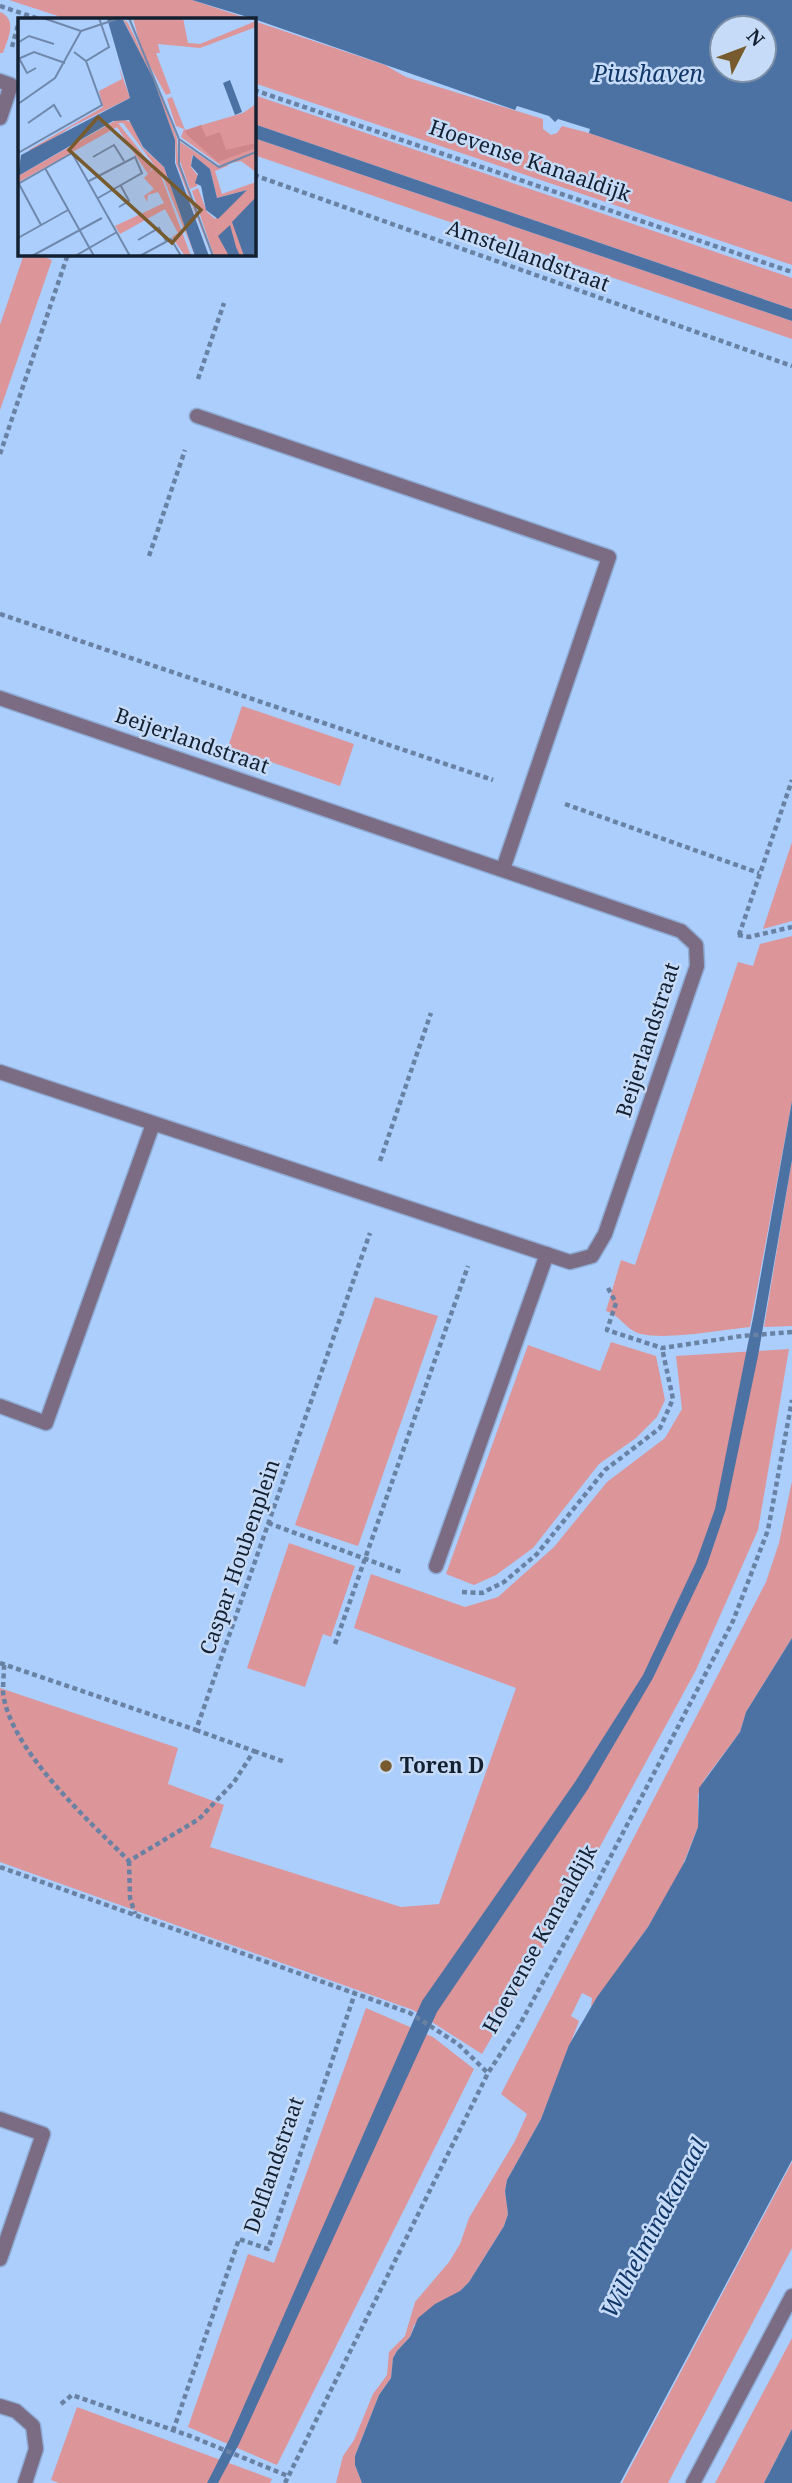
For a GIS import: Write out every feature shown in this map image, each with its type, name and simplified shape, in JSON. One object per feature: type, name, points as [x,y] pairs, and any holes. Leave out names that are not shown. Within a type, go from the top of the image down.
[{"type":"street","points":[[0,118],[6,83]]},
{"type":"street","points":[[197,416],[609,557],[503,869]]},
{"type":"street","name":"Beijerlandstraat","points":[[0,698],[681,931],[696,946],[697,966],[605,1234],[592,1256]]},
{"type":"street","points":[[0,1072],[570,1262],[592,1256]]},
{"type":"street","points":[[0,1406],[46,1423],[153,1124]]},
{"type":"street","points":[[436,1566],[547,1254]]},
{"type":"street","points":[[0,2119],[43,2134],[0,2259]]},
{"type":"street","points":[[693,2483],[792,2295]]},
{"type":"street","points":[[0,2406],[16,2411],[33,2426],[36,2449],[25,2483]]},
{"type":"path","points":[[0,6],[20,16]]},
{"type":"path","name":"Hoevense Kanaaldijk","points":[[256,91],[792,272]]},
{"type":"path","name":"Amstellandstraat","points":[[256,176],[792,366]]},
{"type":"path","points":[[0,454],[67,256]]},
{"type":"path","points":[[0,614],[759,873]]},
{"type":"path","points":[[792,780],[739,935],[749,937],[792,927]]},
{"type":"path","name":"Caspar Houbenplein","points":[[196,1730],[268,1523],[375,1196],[431,1013]]},
{"type":"path","points":[[335,1644],[480,1231]]},
{"type":"path","points":[[592,1256],[616,1303],[607,1330],[662,1348],[742,1336],[792,1332]]},
{"type":"path","points":[[450,1588],[463,1592],[482,1592],[504,1581],[537,1554],[605,1470],[660,1428],[673,1399],[662,1348]]},
{"type":"path","name":"Hoevense Kanaaldijk","points":[[285,2483],[488,2073],[520,2024],[588,1900],[733,1621],[768,1531],[792,1400]]},
{"type":"path","points":[[268,1523],[414,1576]]},
{"type":"path","points":[[135,1915],[130,1898],[129,1861],[39,1766],[13,1726],[3,1693],[2,1664],[285,1762]]},
{"type":"path","points":[[129,1861],[200,1819],[234,1782],[254,1751]]},
{"type":"path","points":[[0,1867],[410,2013],[458,2044],[488,2073]]},
{"type":"path","name":"Delflandstraat","points":[[173,2431],[239,2239],[268,2249],[355,1993]]},
{"type":"path","points":[[33,2426],[72,2395],[190,2436],[288,2476]]},
{"type":"shaded area","points":[[9,0],[192,0],[246,18],[64,18]]},
{"type":"shaded area","points":[[0,12],[6,15],[10,24],[3,53],[0,53]]},
{"type":"shaded area","points":[[256,22],[385,65],[406,77],[543,119],[543,129],[551,135],[557,133],[562,126],[589,133],[792,202],[792,265],[256,84]]},
{"type":"shaded area","points":[[256,96],[792,278],[792,309],[256,125]]},
{"type":"shaded area","points":[[256,139],[792,321],[792,339],[256,156]]},
{"type":"shaded area","points":[[23,256],[41,256],[52,260],[0,410],[0,325]]},
{"type":"shaded area","points":[[242,706],[354,744],[340,786],[228,747]]},
{"type":"shaded area","points":[[792,842],[792,921],[763,929]]},
{"type":"shaded area","points":[[792,936],[792,1101],[750,1327],[680,1335],[641,1334],[606,1311],[621,1260],[635,1265],[738,962],[753,966],[760,944]]},
{"type":"shaded area","points":[[792,1160],[792,1326],[764,1327]]},
{"type":"shaded area","points":[[375,1297],[438,1316],[358,1546],[295,1525]]},
{"type":"shaded area","points":[[611,1342],[656,1356],[665,1400],[657,1417],[636,1438],[599,1464],[533,1548],[496,1575],[474,1585],[446,1574],[528,1345],[600,1371]]},
{"type":"shaded area","points":[[789,1349],[758,1530],[696,1670],[584,1876],[482,2054],[413,2010],[0,1862],[0,1688],[178,1748],[168,1784],[224,1805],[210,1847],[401,1907],[439,1904],[516,1688],[354,1628],[371,1574],[465,1607],[498,1597],[554,1547],[607,1482],[665,1438],[682,1409],[676,1356]]},
{"type":"shaded area","points":[[792,1481],[792,1638],[746,1712],[740,1732],[704,1780],[698,1795],[698,1827],[680,1872],[648,1927],[591,2007],[592,1998],[582,1993],[571,2016],[579,2021],[541,2119],[507,2180],[505,2191],[508,2214],[504,2226],[469,2282],[414,2325],[410,2337],[393,2358],[391,2378],[379,2395],[355,2456],[355,2465],[362,2483],[336,2483],[343,2456],[354,2440],[373,2394],[387,2375],[389,2352],[405,2336],[415,2302],[449,2262],[460,2244],[469,2218],[515,2141],[527,2114],[501,2094],[766,1582],[779,1543]]},
{"type":"shaded area","points":[[289,1543],[355,1566],[331,1637],[323,1634],[305,1687],[247,1668]]},
{"type":"shaded area","points":[[366,2008],[433,2037],[474,2069],[277,2465],[188,2427],[248,2254],[274,2263]]},
{"type":"shaded area","points":[[792,2162],[792,2248],[668,2483],[622,2483]]},
{"type":"shaded area","points":[[792,2338],[792,2429],[764,2483],[715,2483]]},
{"type":"shaded area","points":[[77,2407],[272,2479],[270,2483],[59,2483],[51,2480]]},
{"type":"water","name":"Piushaven","points":[[192,0],[792,0],[792,202],[589,133],[590,129],[558,119],[555,122],[549,116],[517,106],[515,110],[256,18]]},
{"type":"water","points":[[256,125],[792,309],[792,321],[256,139]]},
{"type":"water","points":[[792,1101],[792,1160],[758,1356],[726,1509],[707,1565],[653,1678],[588,1789],[437,2012],[239,2444],[218,2483],[207,2483],[229,2440],[422,2001],[575,1782],[643,1675],[696,1562],[715,1509]]},
{"type":"water","name":"Wilhelminakanaal","points":[[792,1638],[792,2160],[620,2483],[362,2483],[355,2465],[355,2456],[379,2395],[391,2378],[393,2358],[410,2337],[418,2318],[435,2304],[460,2291],[469,2282],[504,2226],[508,2214],[505,2191],[507,2180],[541,2119],[569,2045],[597,1997],[648,1927],[685,1861],[698,1827],[699,1788],[740,1732],[746,1712]]},
{"type":"water","points":[[792,2429],[792,2483],[764,2483]]},
{"type":"place","name":"Toren D","points":[[386,1766]]}]
